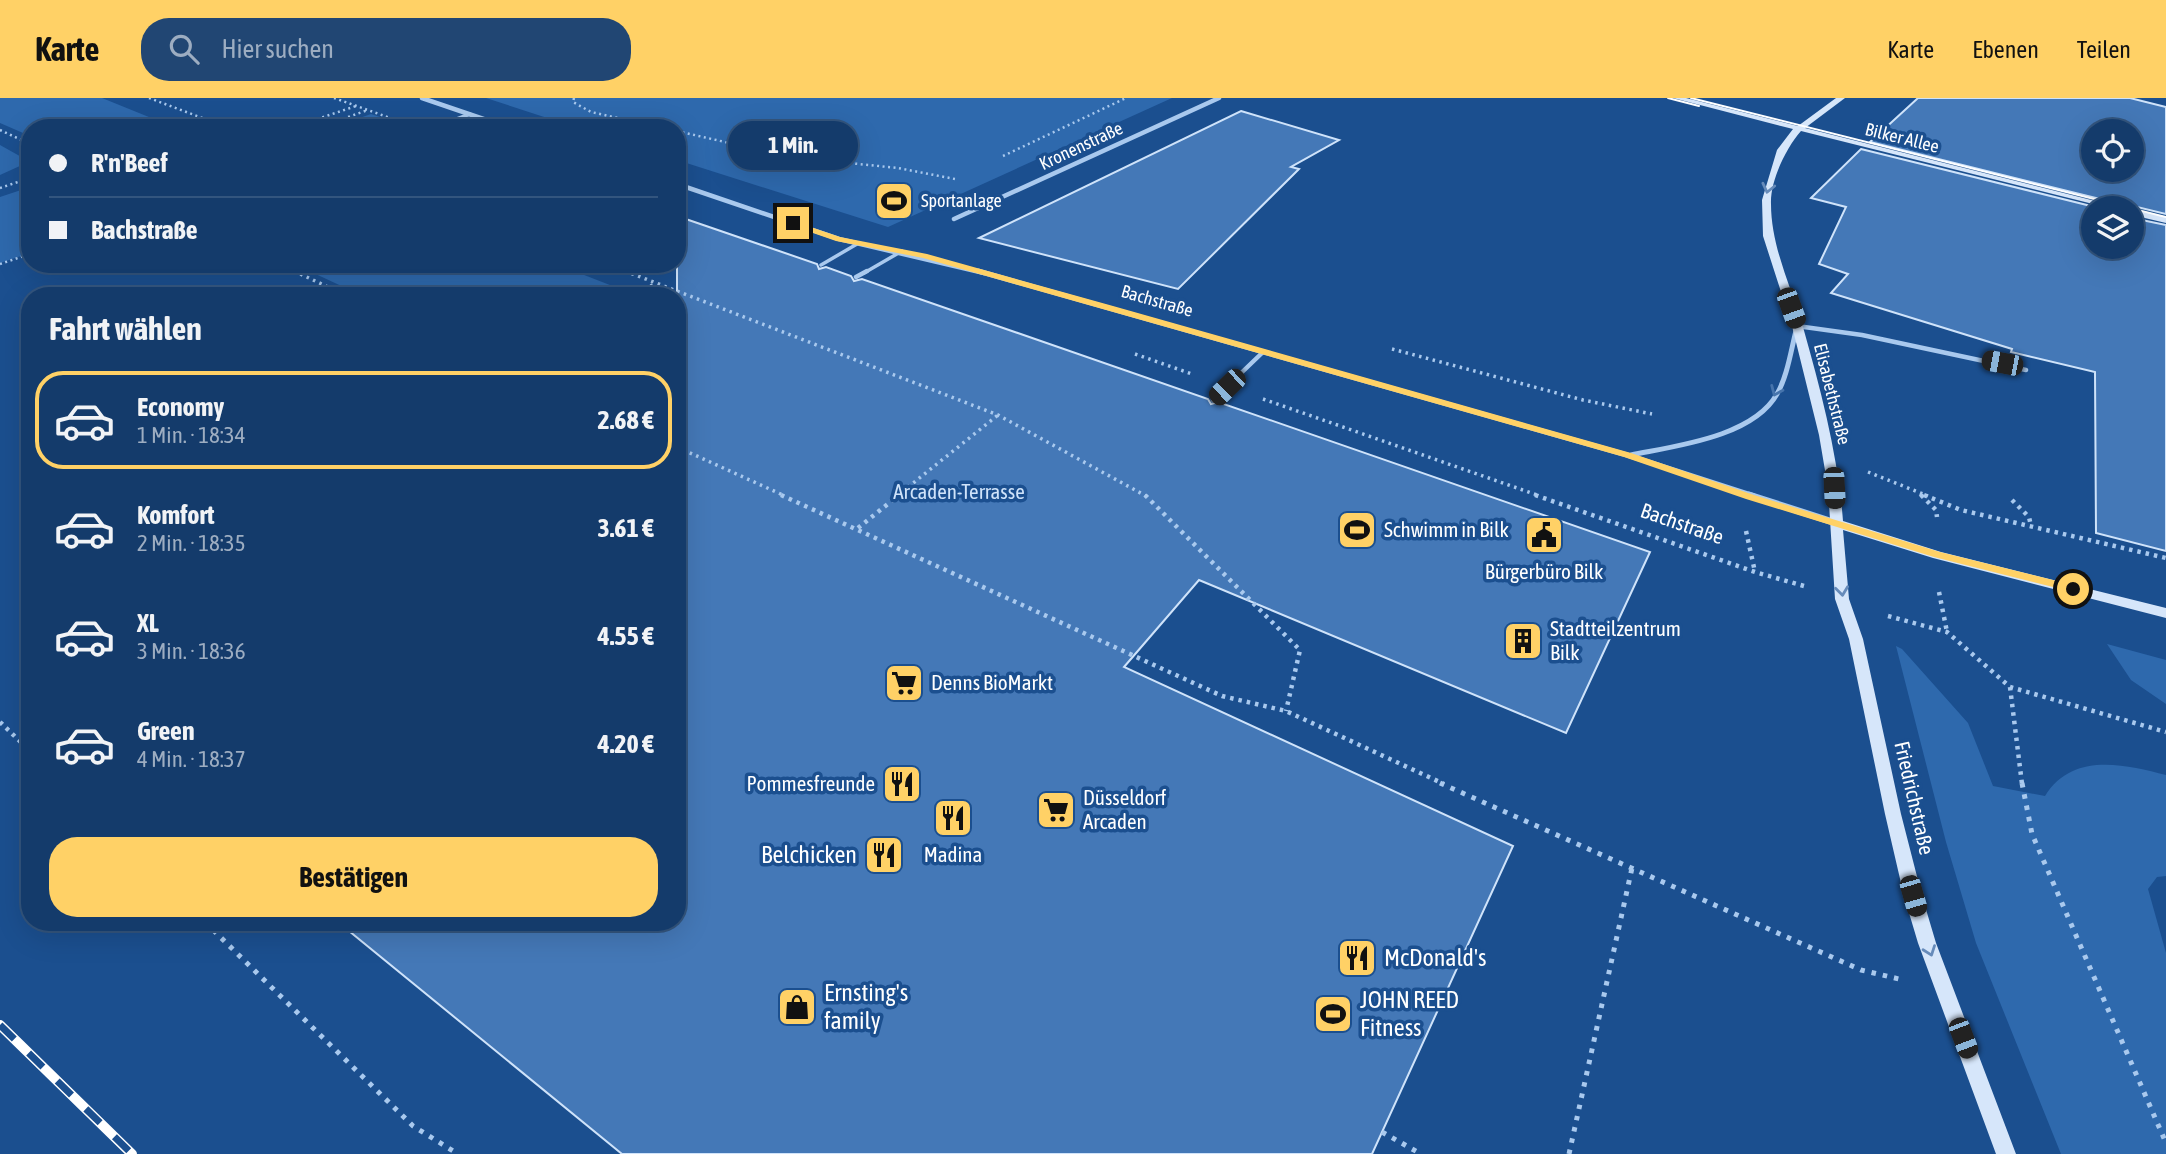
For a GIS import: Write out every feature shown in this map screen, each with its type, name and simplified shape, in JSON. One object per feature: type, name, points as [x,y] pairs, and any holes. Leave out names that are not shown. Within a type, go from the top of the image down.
[{"type":"main road","name":"Bilker Allee","points":[[1677,98],[2081,199]]},
{"type":"main road","name":"Elisabethstraße","points":[[1836,523],[1829,453],[1797,326],[1768,236],[1765,210],[1767,189],[1777,157],[1798,128],[1841,98]]},
{"type":"main road","points":[[2144,215],[2166,220]]},
{"type":"main road","name":"Bachstraße","points":[[1836,523],[1938,555],[2166,613]]},
{"type":"main road","name":"Friedrichstraße","points":[[1836,523],[1842,599],[1856,639],[1913,896],[1927,943],[2006,1154]]},
{"type":"street","points":[[422,98],[484,119]]},
{"type":"street","name":"Kronenstraße","points":[[954,219],[1219,98]]},
{"type":"street","name":"Bachstraße","points":[[686,187],[857,244],[902,251],[1110,307],[1627,455],[1836,523]]},
{"type":"street","name":"Bachstraße","points":[[1627,455],[1714,435],[1765,411],[1776,395],[1797,326]]},
{"type":"lane","points":[[457,119],[470,114]]},
{"type":"lane","points":[[821,265],[857,244]]},
{"type":"lane","points":[[856,277],[902,251]]},
{"type":"lane","points":[[1797,326],[1862,335],[2026,370]]},
{"type":"lane","points":[[1213,400],[1262,352]]},
{"type":"path","points":[[149,98],[205,119]]},
{"type":"path","points":[[334,98],[394,119]]},
{"type":"path","points":[[574,98],[573,102],[591,112],[622,119]]},
{"type":"path","points":[[1003,156],[1126,98]]},
{"type":"path","points":[[318,119],[357,106]]},
{"type":"path","points":[[342,119],[368,110]]},
{"type":"path","points":[[0,130],[21,140]]},
{"type":"path","points":[[686,133],[790,157],[898,168],[965,183]]},
{"type":"path","points":[[0,188],[21,181]]},
{"type":"path","points":[[0,264],[21,257]]},
{"type":"path","points":[[298,273],[328,287]]},
{"type":"path","points":[[630,273],[666,287]]},
{"type":"path","points":[[649,287],[656,283]]},
{"type":"path","points":[[686,295],[998,415],[1144,494],[1300,650],[1286,711]]},
{"type":"path","points":[[1382,347],[1583,400],[1661,415]]},
{"type":"path","name":"Bachstraße","points":[[1124,351],[1755,572],[1802,585]]},
{"type":"path","points":[[858,528],[998,415]]},
{"type":"path","points":[[686,451],[1222,696],[1286,711],[1513,817],[1861,970],[1945,989]]},
{"type":"path","points":[[1875,474],[1961,510],[2166,558]]},
{"type":"path","points":[[1917,491],[1937,514]]},
{"type":"path","points":[[2012,500],[2029,517],[2031,526]]},
{"type":"path","points":[[1745,537],[1755,572]]},
{"type":"path","points":[[1884,615],[1947,632],[2010,688],[2166,732]]},
{"type":"path","points":[[2010,688],[2023,792],[2032,834],[2166,1143]]},
{"type":"path","points":[[0,722],[21,742]]},
{"type":"path","points":[[1569,1154],[1632,868]]},
{"type":"path","points":[[214,931],[413,1126],[458,1154]]},
{"type":"path","points":[[1382,1132],[1421,1154]]},
{"type":"shaded area","points":[[0,98],[102,98],[154,119],[21,119],[21,132],[0,123]]},
{"type":"shaded area","points":[[486,98],[1172,98],[888,227],[686,163],[686,119],[550,119]]},
{"type":"shaded area","points":[[371,114],[386,119],[357,119]]},
{"type":"shaded area","points":[[0,145],[21,157],[21,165],[0,175]]},
{"type":"shaded area","points":[[21,190],[21,256],[0,263],[0,197]]},
{"type":"shaded area","points":[[313,273],[579,273],[615,287],[344,287]]},
{"type":"shaded area","points":[[2107,644],[2166,660],[2166,704],[2131,680]]},
{"type":"shaded area","points":[[1896,646],[1902,649],[1968,723],[1993,786],[2045,796],[2056,782],[2069,773],[2100,765],[2133,767],[2166,775],[2166,876],[2157,877],[2148,889],[2166,953],[2166,1154],[2061,1154],[1976,943],[1946,842]]},
{"type":"building","points":[[1918,98],[2130,98],[2166,107],[2166,214],[2144,209],[2144,196],[2088,196],[1870,142]]},
{"type":"building","points":[[1241,111],[1339,140],[1291,167],[1299,169],[1178,289],[979,238]]},
{"type":"building","points":[[1861,149],[2081,204],[2081,259],[2144,259],[2144,220],[2166,225],[2166,551],[2096,533],[2095,372],[2011,352],[2012,349],[1831,293],[1848,274],[1819,264],[1846,207],[1811,198]]},
{"type":"building","name":"Düsseldorf Arcaden","points":[[686,219],[817,264],[819,269],[826,267],[851,276],[854,281],[862,279],[1208,399],[1211,404],[1218,402],[1650,552],[1566,733],[1199,580],[1124,667],[1513,846],[1372,1154],[622,1154],[349,931],[686,931],[686,287],[677,287],[677,273],[686,273]]},
{"type":"tram line","points":[[1668,98],[1699,106]]},
{"type":"tram line","points":[[1691,98],[2166,217]]},
{"type":"railway","points":[[0,1025],[132,1154]]},
{"type":"place","name":"Sportanlage","points":[[894,201]]},
{"type":"place","name":"Schwimm in Bilk","points":[[1357,530]]},
{"type":"place","name":"Bürgerbüro Bilk","points":[[1544,535]]},
{"type":"place","name":"Stadtteilzentrum Bilk","points":[[1523,641]]},
{"type":"place","name":"Denns BioMarkt","points":[[904,683]]},
{"type":"place","name":"Pommesfreunde","points":[[902,784]]},
{"type":"place","name":"Düsseldorf Arcaden","points":[[1056,810]]},
{"type":"place","name":"Madina","points":[[953,818]]},
{"type":"place","name":"Belchicken","points":[[884,855]]},
{"type":"place","name":"McDonald's","points":[[1357,958]]},
{"type":"place","name":"Ernsting's family","points":[[797,1007]]},
{"type":"place","name":"JOHN REED Fitness","points":[[1333,1014]]},
{"type":"route","points":[[793,223],[857,244],[924,256],[1110,307],[1627,455],[1750,497],[1938,555],[2073,589]]},
{"type":"park label","name":"Arcaden-Terrasse","points":[[959,492]]}]
